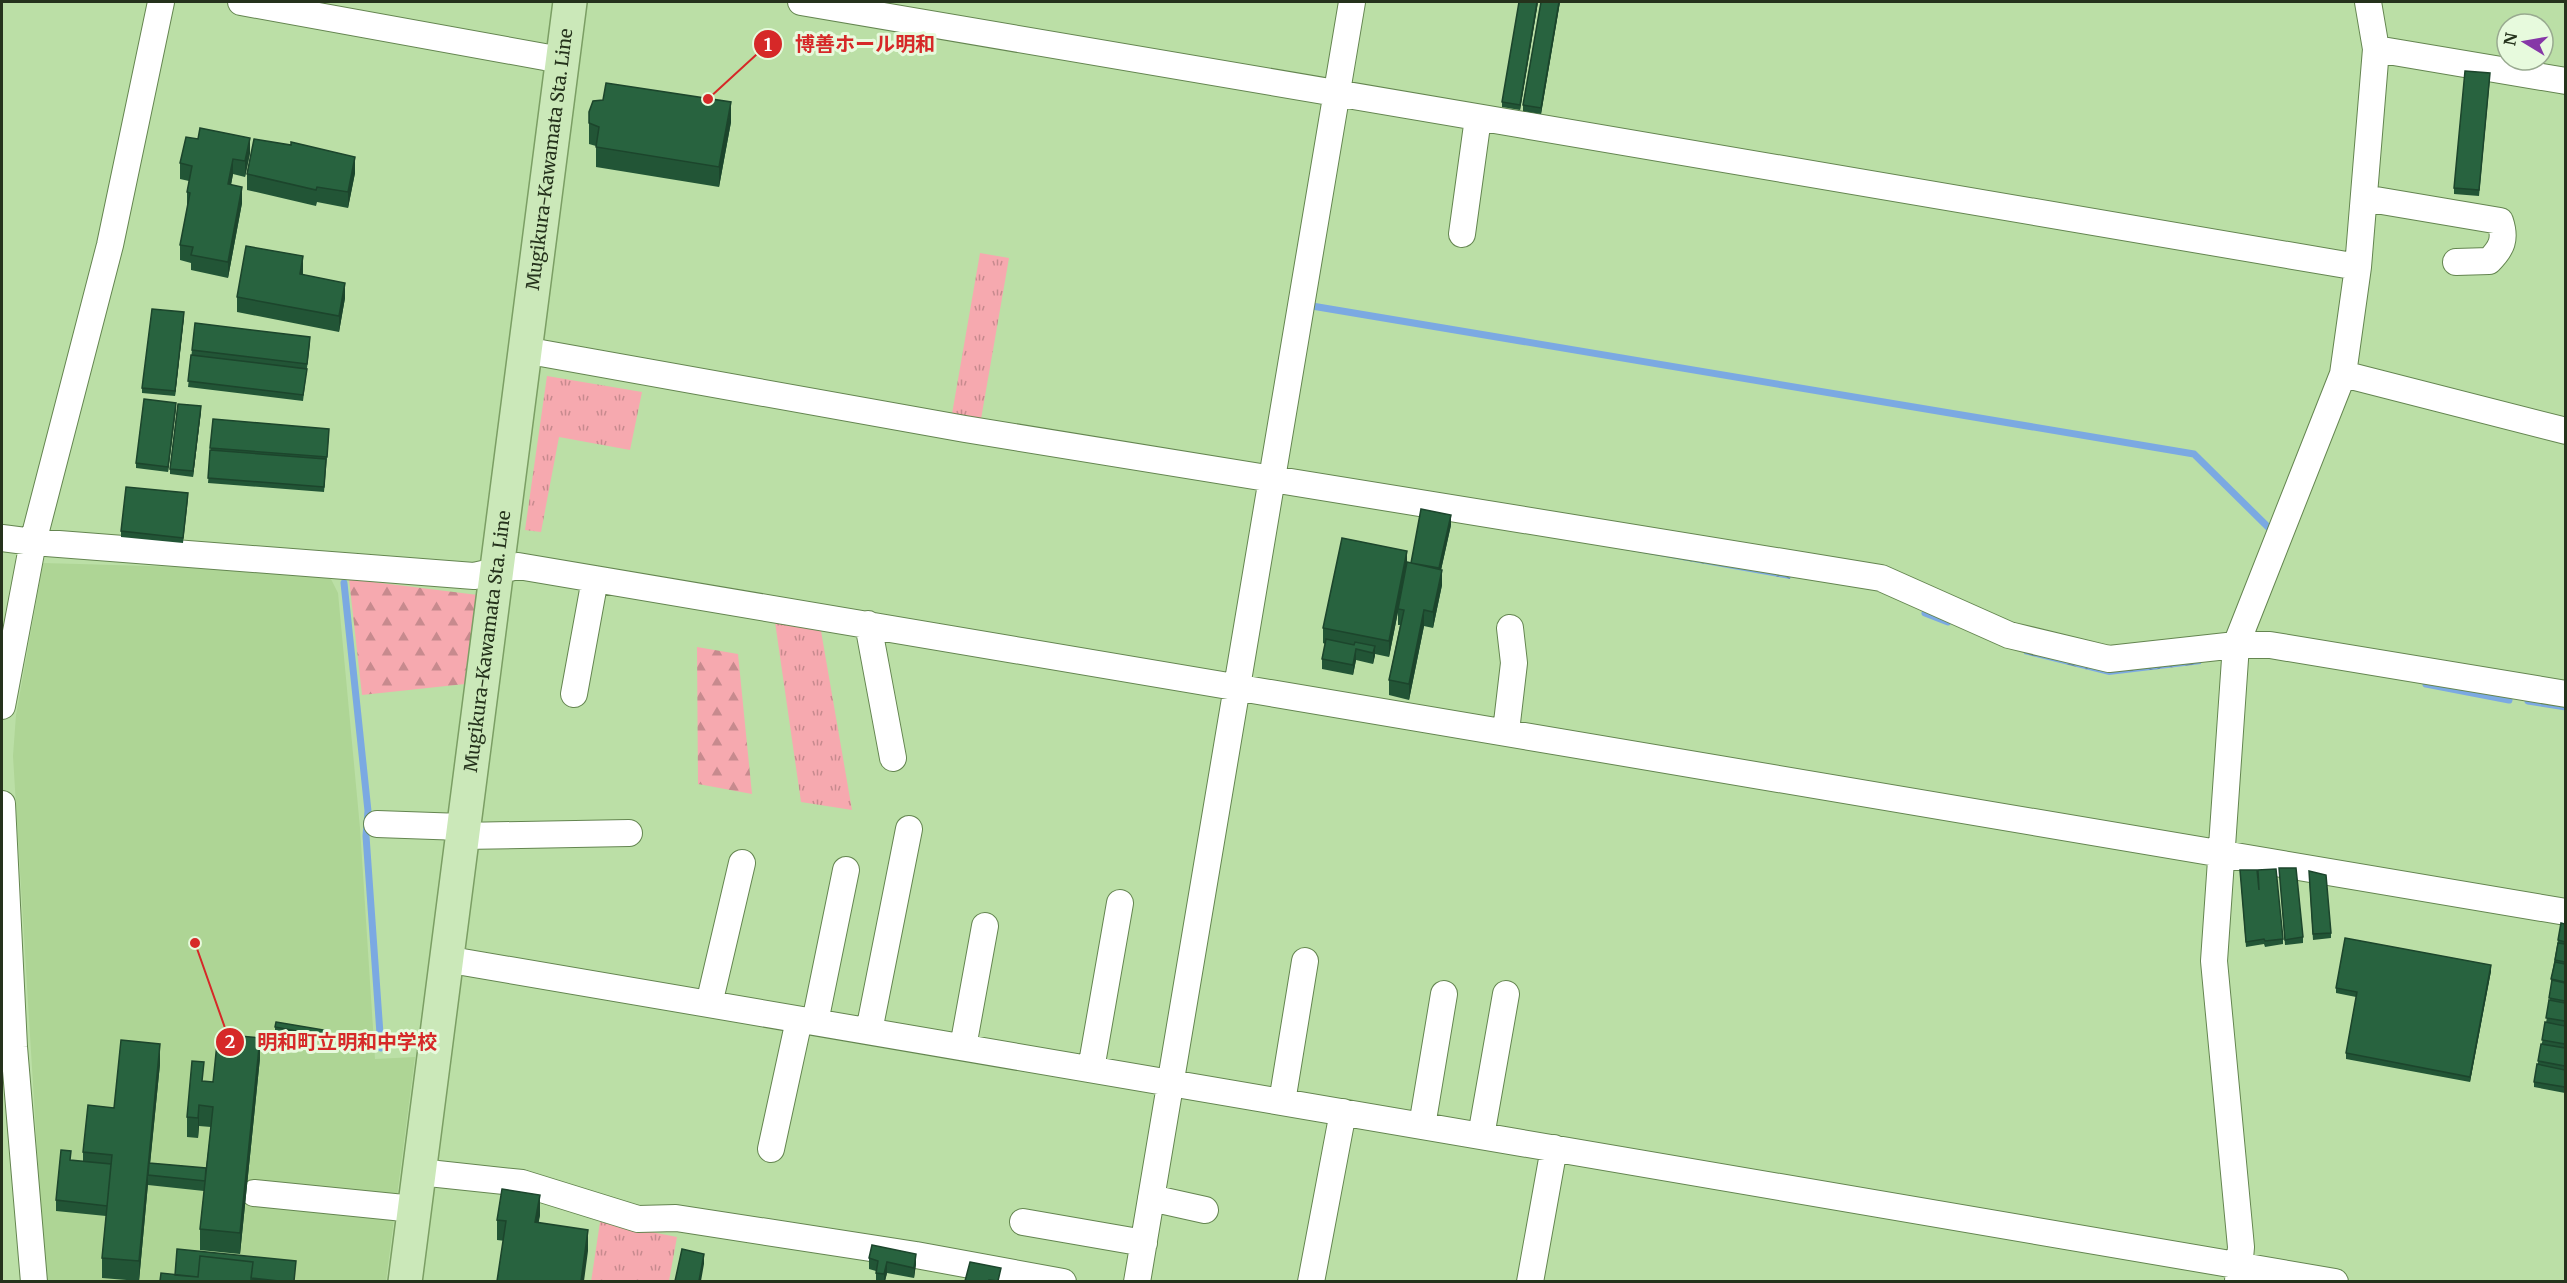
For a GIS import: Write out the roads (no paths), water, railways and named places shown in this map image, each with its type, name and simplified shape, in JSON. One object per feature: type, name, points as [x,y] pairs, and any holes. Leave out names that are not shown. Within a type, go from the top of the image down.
[{"type":"main road","name":"Mugikura-Kawamata Sta. Line","points":[[405,1281],[570,2]]},
{"type":"street","points":[[3,695],[33,542],[110,245],[161,2]]},
{"type":"street","points":[[241,2],[561,60]]},
{"type":"street","points":[[801,2],[877,8],[1337,94],[2358,267]]},
{"type":"street","points":[[1137,1281],[1352,2]]},
{"type":"street","points":[[2238,1273],[2241,1247],[2214,961],[2236,645],[2343,374],[2358,267],[2376,49],[2368,2]]},
{"type":"street","points":[[2376,49],[2565,81]]},
{"type":"street","points":[[1462,234],[1478,118]]},
{"type":"street","points":[[2364,198],[2500,221],[2504,233],[2500,249],[2489,261],[2456,262]]},
{"type":"street","points":[[524,350],[965,429],[1556,523],[1881,578],[2009,635],[2109,659],[2236,645],[2270,645],[2565,694]]},
{"type":"street","points":[[2343,374],[2565,431]]},
{"type":"street","points":[[2,538],[474,576],[518,566],[1238,685],[2565,912]]},
{"type":"street","points":[[574,694],[594,579]]},
{"type":"street","points":[[868,624],[893,758]]},
{"type":"street","points":[[1506,731],[1514,663],[1510,628]]},
{"type":"street","points":[[2,804],[14,1047],[34,1281]]},
{"type":"street","points":[[377,824],[462,832],[629,833]]},
{"type":"street","points":[[869,1031],[909,829]]},
{"type":"street","points":[[709,1004],[742,863]]},
{"type":"street","points":[[771,1149],[846,870]]},
{"type":"street","points":[[1091,1069],[1120,903]]},
{"type":"street","points":[[963,1047],[985,926]]},
{"type":"street","points":[[445,959],[1554,1148],[2238,1273],[2335,1281]]},
{"type":"street","points":[[1282,1102],[1305,961]]},
{"type":"street","points":[[1422,1125],[1444,994]]},
{"type":"street","points":[[1481,1136],[1506,994]]},
{"type":"street","points":[[1311,1281],[1343,1112]]},
{"type":"street","points":[[1530,1281],[1554,1148]]},
{"type":"street","points":[[419,1172],[522,1183],[638,1219],[676,1218],[916,1255],[1063,1281]]},
{"type":"street","points":[[254,1193],[414,1209]]},
{"type":"street","points":[[1151,1198],[1205,1210]]},
{"type":"street","points":[[1023,1222],[1143,1243]]},
{"type":"water","points":[[1563,539],[1792,573],[1790,579]]},
{"type":"water","points":[[2025,649],[2201,661],[2201,664],[2109,675],[2024,654]]},
{"type":"waterway","points":[[1312,306],[2194,454],[2270,529]]},
{"type":"waterway","points":[[344,583],[368,811],[366,836],[381,1048]]},
{"type":"waterway","points":[[1925,613],[1948,622]]},
{"type":"waterway","points":[[2426,684],[2509,700]]},
{"type":"waterway","points":[[2528,701],[2566,707]]},
{"type":"place","name":"博善ホール明和","points":[[708,99]]},
{"type":"place","name":"明和町立明和中学校","points":[[195,943]]}]
